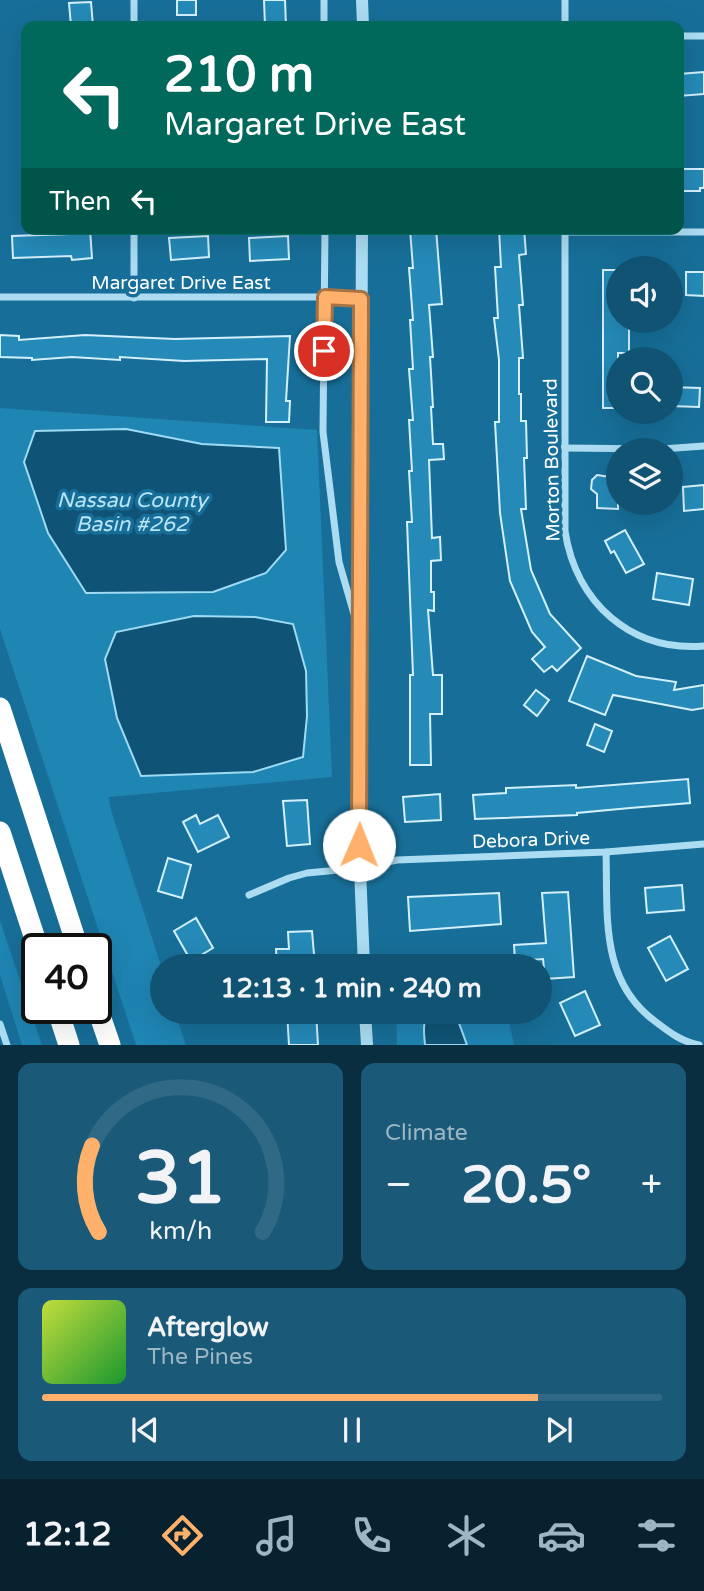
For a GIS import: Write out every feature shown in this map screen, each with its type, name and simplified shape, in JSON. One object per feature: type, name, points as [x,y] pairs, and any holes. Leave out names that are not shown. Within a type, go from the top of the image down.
[{"type":"highway","points":[[0,708],[73,933]]},
{"type":"highway","points":[[0,832],[33,933]]},
{"type":"highway","points":[[62,1024],[69,1045]]},
{"type":"highway","points":[[103,1024],[110,1045]]},
{"type":"street","points":[[134,0],[134,21]]},
{"type":"street","points":[[324,0],[324,21]]},
{"type":"street","points":[[362,0],[363,21]]},
{"type":"street","points":[[565,0],[565,21]]},
{"type":"street","points":[[684,36],[704,36]]},
{"type":"street","points":[[684,232],[704,232]]},
{"type":"street","points":[[134,235],[134,298]]},
{"type":"street","points":[[325,235],[323,432],[340,562],[360,634]]},
{"type":"street","points":[[362,235],[360,868],[364,954]]},
{"type":"street","name":"Morton Boulevard","points":[[565,235],[565,531],[569,555],[579,580],[600,607],[618,623],[646,638],[668,645],[704,646]]},
{"type":"street","name":"Margaret Drive East","points":[[0,297],[361,299]]},
{"type":"street","points":[[564,448],[662,449],[704,446]]},
{"type":"street","name":"Debora Drive","points":[[249,895],[307,873],[360,868],[397,860],[606,852],[704,844]]},
{"type":"street","points":[[606,852],[609,944],[618,975],[632,999],[645,1014],[675,1037],[699,1045]]},
{"type":"street","points":[[0,1024],[6,1045]]},
{"type":"street","points":[[366,1024],[367,1045]]},
{"type":"shaded area","points":[[0,408],[317,430],[332,777],[109,797],[157,954],[150,954],[150,1024],[179,1024],[186,1045],[136,1045],[112,972],[112,933],[99,933],[0,629]],"holes":[[[126,429],[202,444],[279,448],[286,550],[266,573],[213,592],[86,593],[24,462],[35,431]],[[293,624],[306,671],[307,716],[117,718],[105,659],[116,632]]]},
{"type":"shaded area","points":[[0,921],[21,983],[21,1024],[35,1024],[42,1045],[22,1045],[0,975]]},
{"type":"shaded area","points":[[396,1024],[425,1024],[425,1045],[397,1045]]},
{"type":"shaded area","points":[[459,1024],[510,1024],[514,1045],[467,1045]]},
{"type":"water","name":"Nassau County Basin #262","points":[[126,429],[202,444],[279,448],[286,550],[266,573],[213,592],[86,593],[48,533],[24,462],[35,431]]},
{"type":"water","points":[[194,616],[255,617],[293,624],[306,671],[307,716],[303,757],[253,772],[141,776],[117,718],[105,659],[116,632]]},
{"type":"water","points":[[425,1024],[459,1024],[467,1045],[425,1045]]},
{"type":"building","points":[[177,0],[196,0],[196,15],[177,15]]},
{"type":"building","points":[[264,0],[285,0],[286,21],[265,21]]},
{"type":"building","points":[[91,2],[93,21],[71,21],[69,3]]},
{"type":"building","points":[[704,72],[704,94],[684,96],[684,74]]},
{"type":"building","points":[[684,169],[704,169],[704,188],[700,188],[700,191],[684,191]]},
{"type":"building","points":[[90,235],[92,258],[13,258],[12,236]]},
{"type":"building","points":[[410,235],[436,235],[442,304],[429,305],[433,357],[430,357],[431,407],[433,444],[443,444],[444,459],[429,460],[432,538],[440,537],[441,560],[431,561],[434,611],[428,610],[433,675],[442,675],[442,714],[430,714],[431,765],[410,765],[410,675],[413,675],[407,522],[412,522],[409,420],[413,420],[409,369],[413,369],[410,320],[413,320],[409,268],[413,268]]},
{"type":"building","points":[[499,235],[524,235],[526,254],[519,255],[523,358],[519,358],[519,394],[521,421],[526,421],[527,458],[524,458],[526,509],[521,509],[531,570],[550,614],[581,648],[557,671],[552,666],[544,672],[532,659],[545,647],[532,632],[510,581],[500,513],[495,422],[499,422],[499,360],[494,318],[498,318],[495,267],[501,267]]},
{"type":"building","points":[[208,236],[209,257],[171,260],[169,238]]},
{"type":"building","points":[[288,236],[289,259],[250,261],[249,238]]},
{"type":"building","points":[[603,270],[606,270],[606,333],[629,333],[629,347],[606,347],[606,408],[603,408]]},
{"type":"building","points":[[686,272],[704,272],[704,296],[686,295]]},
{"type":"building","points":[[0,335],[19,336],[19,340],[85,335],[175,339],[290,336],[286,401],[290,401],[289,422],[266,422],[267,359],[184,361],[72,357],[32,360],[0,357]]},
{"type":"building","points":[[683,387],[700,388],[699,407],[683,406]]},
{"type":"building","points":[[597,475],[606,476],[606,508],[597,508],[597,494],[591,489],[592,480]]},
{"type":"building","points":[[704,485],[704,509],[684,511],[683,487]]},
{"type":"building","points":[[625,530],[644,564],[626,573],[605,541]]},
{"type":"building","points":[[657,573],[693,579],[689,605],[653,599]]},
{"type":"building","points":[[587,656],[636,676],[676,682],[674,690],[704,685],[704,708],[692,710],[613,695],[605,715],[569,701]]},
{"type":"building","points":[[536,690],[549,700],[537,716],[524,705]]},
{"type":"building","points":[[595,724],[612,731],[604,752],[587,745]]},
{"type":"building","points":[[688,779],[690,803],[577,815],[475,819],[473,795],[506,793],[506,788],[576,785],[576,788]]},
{"type":"building","points":[[440,794],[441,820],[405,822],[403,797]]},
{"type":"building","points":[[307,800],[310,844],[287,846],[283,801]]},
{"type":"building","points":[[196,815],[200,824],[218,815],[229,837],[198,852],[183,822]]},
{"type":"building","points":[[168,858],[191,865],[182,898],[158,891]]},
{"type":"building","points":[[682,885],[684,910],[647,913],[645,888]]},
{"type":"building","points":[[568,892],[574,977],[552,979],[552,954],[515,954],[514,945],[546,943],[542,893]]},
{"type":"building","points":[[499,893],[501,924],[410,931],[408,897]]},
{"type":"building","points":[[196,918],[213,948],[203,954],[187,954],[174,931]]},
{"type":"building","points":[[312,931],[314,954],[276,954],[276,949],[289,949],[288,932]]},
{"type":"building","points":[[670,936],[688,969],[666,981],[648,948]]},
{"type":"building","points":[[585,991],[600,1025],[575,1036],[560,1003]]},
{"type":"building","points":[[288,1024],[317,1024],[318,1045],[289,1045]]},
{"type":"route","points":[[324,351],[325,297],[361,299],[359,845]]}]
